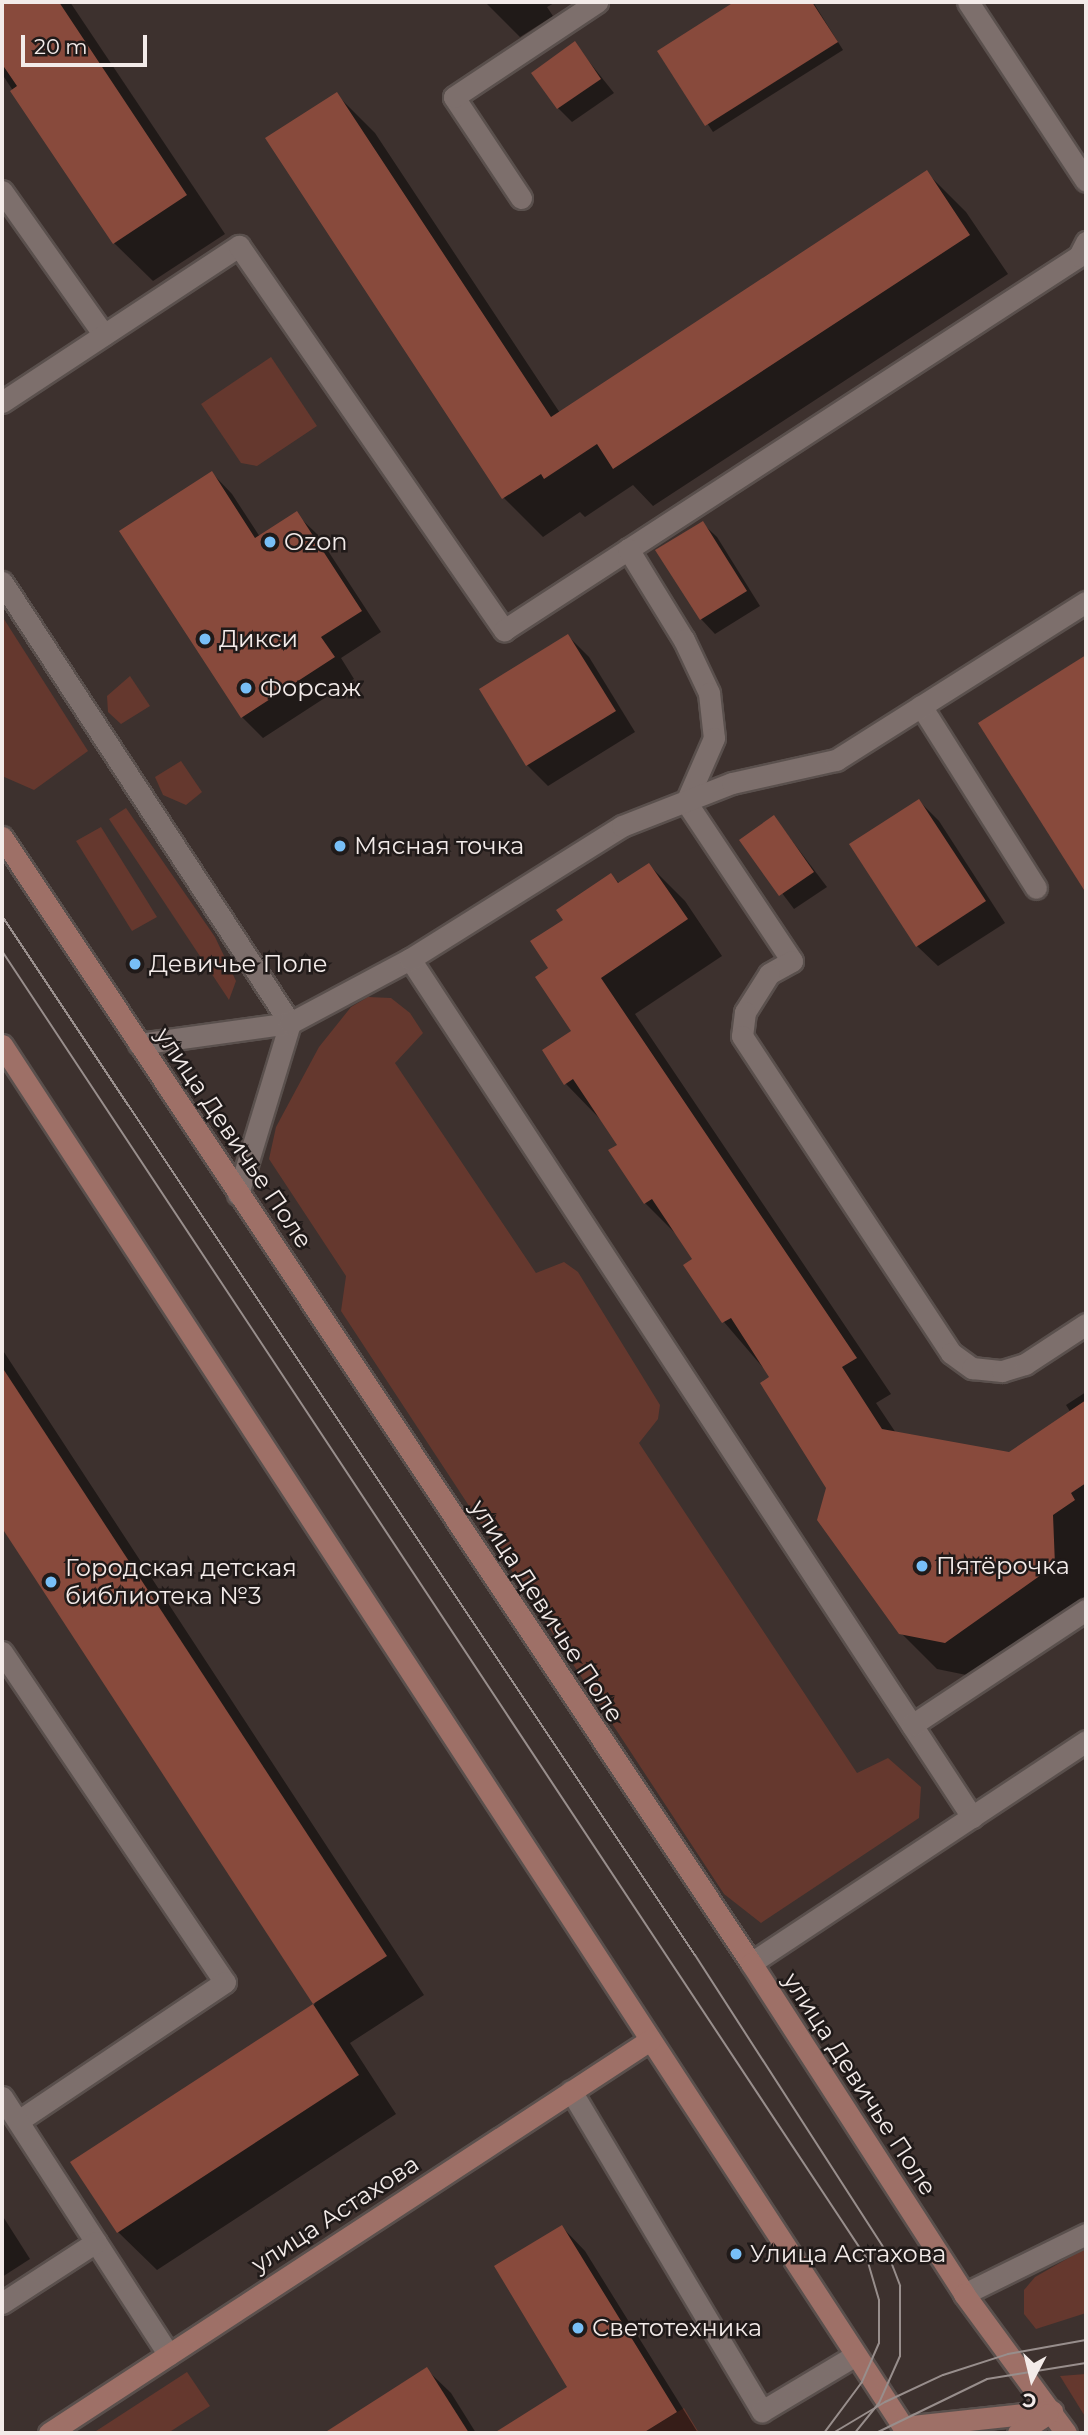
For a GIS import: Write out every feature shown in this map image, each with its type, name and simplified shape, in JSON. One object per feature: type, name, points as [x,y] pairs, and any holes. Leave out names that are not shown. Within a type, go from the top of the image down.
[{"type":"main road","name":"улица Девичье Поле","points":[[2,838],[751,1963],[964,2294],[1066,2433]]},
{"type":"main road","points":[[2,1045],[854,2356],[905,2430],[1052,2412]]},
{"type":"main road","name":"улица Астахова","points":[[49,2433],[650,2040]]},
{"type":"main road","points":[[1018,2433],[1052,2412]]},
{"type":"lane","points":[[521,198],[454,97],[597,2]]},
{"type":"lane","points":[[968,2],[1086,181]]},
{"type":"lane","points":[[2,191],[104,335]]},
{"type":"lane","points":[[2,402],[239,246],[504,631],[1079,257],[1086,242]]},
{"type":"lane","points":[[628,549],[684,640],[709,693],[714,738],[687,802]]},
{"type":"lane","points":[[2,582],[290,1023]]},
{"type":"lane","points":[[139,1044],[290,1023],[410,959],[622,826],[732,783],[835,760],[1086,602]]},
{"type":"lane","points":[[921,706],[1036,888]]},
{"type":"lane","points":[[687,802],[792,961],[769,974],[745,1012],[742,1036],[951,1353],[972,1368],[1002,1371],[1025,1363],[1086,1324]]},
{"type":"lane","points":[[410,959],[972,1816]]},
{"type":"lane","points":[[238,1194],[290,1023]]},
{"type":"lane","points":[[912,1725],[1086,1610]]},
{"type":"lane","points":[[2,1652],[225,1982],[18,2121]]},
{"type":"lane","points":[[751,1963],[1086,1741]]},
{"type":"lane","points":[[571,2091],[762,2411],[854,2356]]},
{"type":"lane","points":[[2,2097],[169,2355]]},
{"type":"lane","points":[[964,2294],[1086,2234]]},
{"type":"lane","points":[[2,2303],[96,2242]]},
{"type":"shaded area","points":[[271,357],[317,426],[257,466],[241,463],[201,404]]},
{"type":"shaded area","points":[[2,616],[88,751],[34,790],[2,776]]},
{"type":"shaded area","points":[[130,676],[150,706],[121,724],[108,712],[107,696]]},
{"type":"shaded area","points":[[181,761],[202,792],[186,805],[163,795],[155,777]]},
{"type":"shaded area","points":[[126,808],[215,937],[236,981],[229,1000],[109,819]]},
{"type":"shaded area","points":[[101,827],[157,917],[132,931],[76,841]]},
{"type":"shaded area","points":[[368,997],[391,998],[410,1013],[423,1033],[395,1063],[536,1273],[564,1262],[578,1272],[660,1405],[658,1419],[639,1443],[857,1773],[888,1758],[921,1787],[919,1818],[761,1923],[724,1894],[341,1311],[346,1276],[269,1159],[276,1127],[319,1047],[351,1007]]},
{"type":"shaded area","points":[[1086,2248],[1086,2313],[1036,2329],[1024,2314],[1024,2290],[1035,2277]]},
{"type":"shaded area","points":[[187,2372],[210,2406],[168,2433],[93,2433]]},
{"type":"shaded area","points":[[1086,2374],[1086,2418],[1060,2376]]},
{"type":"shaded area","points":[[684,2408],[699,2433],[647,2433],[646,2431]]},
{"type":"building","points":[[2,2],[59,2],[187,195],[113,244],[10,91],[17,86],[2,64]]},
{"type":"building","points":[[734,2],[812,2],[838,42],[705,126],[657,51]]},
{"type":"building","points":[[575,41],[601,79],[557,109],[531,73]]},
{"type":"building","points":[[337,92],[551,417],[927,170],[970,235],[613,469],[597,444],[544,479],[541,474],[502,499],[265,138]]},
{"type":"building","points":[[212,471],[255,538],[297,511],[362,611],[321,637],[335,657],[241,718],[119,531]]},
{"type":"building","points":[[703,521],[747,591],[700,620],[655,550]]},
{"type":"building","points":[[568,634],[616,711],[526,766],[479,689]]},
{"type":"building","points":[[1086,655],[1086,893],[978,723]]},
{"type":"building","points":[[919,799],[986,901],[916,947],[849,844]]},
{"type":"building","points":[[774,815],[814,872],[779,896],[739,840]]},
{"type":"building","points":[[649,863],[688,919],[601,978],[857,1358],[842,1367],[882,1429],[1009,1452],[1086,1400],[1086,1483],[1071,1493],[1075,1500],[1053,1515],[1055,1565],[945,1643],[899,1634],[817,1520],[826,1488],[760,1383],[769,1377],[731,1318],[722,1323],[683,1265],[692,1259],[652,1199],[644,1204],[608,1150],[617,1145],[573,1079],[564,1085],[542,1050],[571,1031],[535,977],[548,968],[530,941],[563,920],[556,910],[611,873],[618,883]]},
{"type":"building","points":[[2,1367],[387,1956],[313,2004],[2,1528]]},
{"type":"building","points":[[313,2004],[359,2075],[117,2233],[70,2162]]},
{"type":"building","name":"Светотехника","points":[[562,2225],[677,2412],[643,2433],[494,2433],[567,2387],[494,2266]]},
{"type":"building","points":[[427,2367],[469,2433],[324,2433]]},
{"type":"tram line","points":[[2,916],[695,1955],[888,2254],[900,2286],[900,2356],[879,2403],[855,2433]]},
{"type":"tram line","points":[[2,951],[867,2259],[879,2300],[879,2343],[862,2382],[824,2433]]},
{"type":"tram line","points":[[833,2433],[885,2402],[943,2375],[1008,2354],[1086,2340]]},
{"type":"tram line","points":[[876,2433],[987,2379],[1086,2363]]},
{"type":"place","name":"Ozon","points":[[270,542]]},
{"type":"place","name":"Дикси","points":[[205,639]]},
{"type":"place","name":"Форсаж","points":[[246,688]]},
{"type":"place","name":"Мясная точка","points":[[340,846]]},
{"type":"place","name":"Девичье Поле","points":[[135,964]]},
{"type":"place","name":"Пятёрочка","points":[[922,1566]]},
{"type":"place","name":"Городская детская библиотека №3","points":[[51,1582]]},
{"type":"place","name":"Улица Астахова","points":[[736,2254]]},
{"type":"place","name":"Светотехника","points":[[578,2328]]}]
